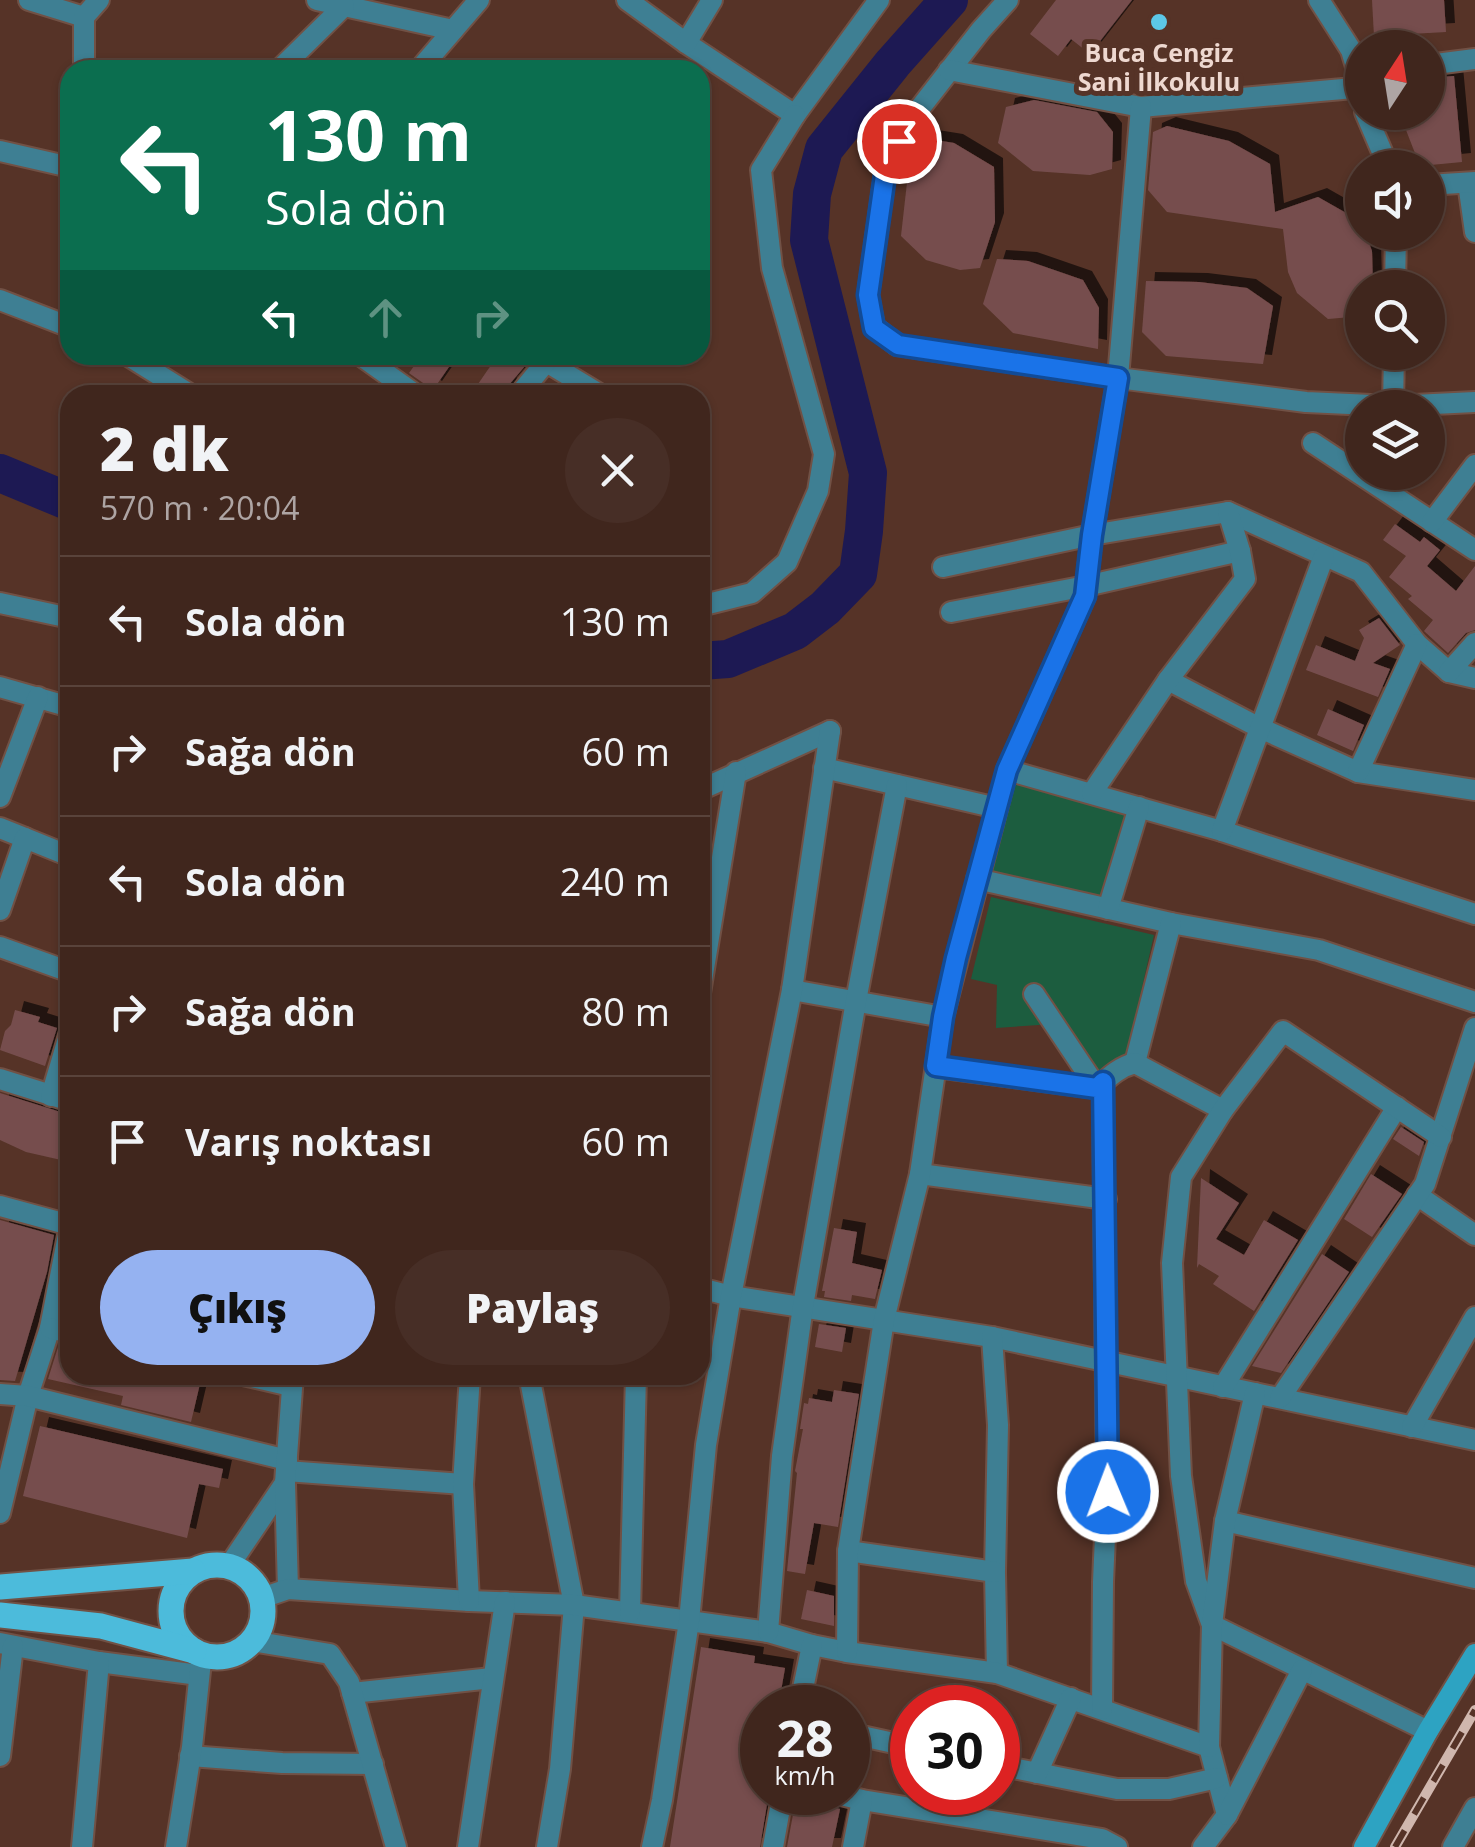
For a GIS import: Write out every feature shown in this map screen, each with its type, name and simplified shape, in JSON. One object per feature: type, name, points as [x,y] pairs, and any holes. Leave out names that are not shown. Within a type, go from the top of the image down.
[{"type":"main road","points":[[0,1588],[193,1570],[211,1564],[229,1566],[250,1578],[262,1598],[263,1620],[252,1641],[238,1652],[198,1660],[101,1626],[0,1614]]},
{"type":"main road","points":[[193,1570],[173,1595],[170,1611],[173,1627],[198,1660]]},
{"type":"main road","points":[[1364,1847],[1475,1654]]},
{"type":"street","points":[[84,60],[84,17],[99,0]]},
{"type":"street","points":[[318,0],[452,30]]},
{"type":"street","points":[[428,60],[479,0]]},
{"type":"street","points":[[628,0],[795,115]]},
{"type":"street","points":[[686,43],[712,0]]},
{"type":"street","points":[[710,604],[752,593],[787,562],[818,491],[824,454],[772,268],[761,170],[795,115],[879,0]]},
{"type":"street","points":[[1008,0],[906,126],[886,168],[868,295],[874,328],[898,345],[1118,378],[1345,404]]},
{"type":"street","points":[[1320,0],[1345,40]]},
{"type":"street","points":[[43,2],[84,17]]},
{"type":"street","points":[[288,60],[344,6]]},
{"type":"street","points":[[1445,62],[1475,59]]},
{"type":"street","points":[[950,70],[1140,107],[1345,80]]},
{"type":"street","points":[[847,1652],[848,1551],[884,1320],[920,1174],[943,1017],[1007,770],[1085,596],[1118,378],[1140,107]]},
{"type":"street","points":[[0,151],[60,165]]},
{"type":"street","points":[[1445,184],[1472,182],[1475,232]]},
{"type":"street","points":[[0,300],[60,323]]},
{"type":"street","points":[[149,365],[176,385]]},
{"type":"street","points":[[374,365],[402,385]]},
{"type":"street","points":[[551,365],[584,385]]},
{"type":"street","points":[[1445,403],[1475,402]]},
{"type":"street","points":[[1313,443],[1475,550]]},
{"type":"street","points":[[1432,522],[1475,465]]},
{"type":"street","points":[[1092,793],[1168,680],[1244,579],[1228,512]]},
{"type":"street","points":[[943,567],[1092,535],[1228,512],[1361,572],[1417,644],[1449,672],[1475,678]]},
{"type":"street","points":[[951,612],[1240,551]]},
{"type":"street","points":[[1222,831],[1324,556]]},
{"type":"street","points":[[0,603],[60,616]]},
{"type":"street","points":[[1449,672],[1475,643]]},
{"type":"street","points":[[1358,772],[1417,644]]},
{"type":"street","points":[[1168,680],[1260,728],[1358,772],[1475,790]]},
{"type":"street","points":[[0,687],[60,704]]},
{"type":"street","points":[[0,797],[38,697]]},
{"type":"street","points":[[652,1847],[690,1622],[706,1445],[731,1296],[792,990],[830,731],[710,785]]},
{"type":"street","points":[[824,768],[997,808]]},
{"type":"street","points":[[1007,770],[1222,831],[1475,914]]},
{"type":"street","points":[[710,932],[736,772]]},
{"type":"street","points":[[768,1632],[782,1456],[803,1306],[898,785]]},
{"type":"street","points":[[1108,909],[1139,807]]},
{"type":"street","points":[[0,828],[60,852]]},
{"type":"street","points":[[0,910],[24,838]]},
{"type":"street","points":[[978,879],[1170,923],[1319,950],[1475,1002]]},
{"type":"street","points":[[1135,1063],[1170,923]]},
{"type":"street","points":[[0,948],[60,969]]},
{"type":"street","points":[[792,990],[943,1017]]},
{"type":"street","points":[[1034,994],[1100,1085],[1106,1199],[1108,1492],[1102,1709]]},
{"type":"street","points":[[1280,1398],[1425,1184],[1475,1028]]},
{"type":"street","points":[[1428,1731],[1212,1625],[1196,1581],[1182,1476],[1172,1264],[1181,1177],[1223,1110],[1283,1031],[1441,1136]]},
{"type":"street","points":[[936,1066],[1100,1085],[1124,1066],[1135,1063],[1223,1110]]},
{"type":"street","points":[[0,1079],[60,1098]]},
{"type":"street","points":[[1223,1387],[1397,1107]]},
{"type":"street","points":[[920,1174],[1106,1199]]},
{"type":"street","points":[[1417,1195],[1475,1234]]},
{"type":"street","points":[[0,1206],[60,1222]]},
{"type":"street","points":[[710,1291],[992,1338],[1475,1440]]},
{"type":"street","points":[[1412,1427],[1475,1317]]},
{"type":"street","points":[[0,1513],[28,1396],[60,1331]]},
{"type":"street","points":[[992,1338],[998,1424],[994,1572],[998,1673]]},
{"type":"street","points":[[288,1588],[286,1471],[292,1385]]},
{"type":"street","points":[[468,1601],[463,1484],[469,1385]]},
{"type":"street","points":[[531,1385],[574,1605],[560,1770],[547,1847]]},
{"type":"street","points":[[630,1612],[636,1385]]},
{"type":"street","points":[[1227,1815],[1210,1747],[1212,1625],[1225,1520],[1255,1393]]},
{"type":"street","points":[[0,1394],[28,1396],[286,1471],[463,1484]]},
{"type":"street","points":[[229,1566],[286,1471]]},
{"type":"street","points":[[1225,1520],[1475,1578]]},
{"type":"street","points":[[848,1551],[994,1572]]},
{"type":"street","points":[[262,1598],[288,1588],[574,1605],[768,1632],[847,1652],[998,1673],[1210,1747]]},
{"type":"street","points":[[468,1847],[505,1602]]},
{"type":"street","points":[[252,1641],[330,1654],[349,1682],[396,1847]]},
{"type":"street","points":[[0,1756],[6,1644],[99,1662],[198,1660],[180,1846]]},
{"type":"street","points":[[804,1685],[812,1645]]},
{"type":"street","points":[[82,1847],[99,1662]]},
{"type":"street","points":[[1203,1847],[1227,1815],[1302,1670]]},
{"type":"street","points":[[352,1694],[492,1678]]},
{"type":"street","points":[[1037,1773],[1072,1698]]},
{"type":"street","points":[[190,1756],[373,1764]]},
{"type":"street","points":[[1020,1770],[1117,1789],[1169,1789],[1217,1778]]},
{"type":"street","points":[[870,1801],[1102,1839],[1117,1847]]},
{"type":"street","points":[[1455,1845],[1475,1808]]},
{"type":"street","points":[[773,1847],[779,1815]]},
{"type":"street","points":[[853,1847],[859,1815]]},
{"type":"green space","points":[[1007,770],[1139,807],[1108,909],[977,879]]},
{"type":"green space","points":[[991,897],[1154,935],[1124,1066],[1097,1088],[1054,1024],[996,1028],[997,985],[971,979]]},
{"type":"building","name":"Buca Cengiz Sani İlkokulu","points":[[1056,0],[1132,0],[1090,54],[1071,39],[1058,56],[1030,34]]},
{"type":"building","points":[[1372,0],[1444,0],[1446,32],[1374,30]]},
{"type":"building","points":[[1454,76],[1462,162],[1445,164],[1445,150],[1414,150],[1406,130],[1445,130],[1445,77]]},
{"type":"building","points":[[1034,100],[1097,112],[1113,132],[1112,169],[1090,175],[1033,171],[998,143],[1006,107]]},
{"type":"building","points":[[1167,126],[1229,141],[1270,164],[1275,212],[1318,197],[1345,212],[1345,250],[1372,250],[1373,270],[1345,270],[1345,318],[1328,319],[1297,293],[1288,272],[1283,229],[1167,212],[1148,190],[1153,132]]},
{"type":"building","points":[[923,138],[954,143],[994,167],[995,222],[980,268],[960,270],[926,260],[901,236],[911,147]]},
{"type":"building","points":[[997,259],[1028,261],[1083,280],[1099,308],[1098,349],[1013,333],[983,304]]},
{"type":"building","points":[[1146,281],[1247,288],[1273,306],[1263,364],[1166,356],[1142,332]]},
{"type":"building","points":[[415,365],[450,365],[436,385],[426,385],[409,373]]},
{"type":"building","points":[[491,365],[525,366],[509,385],[477,385]]},
{"type":"building","points":[[1395,524],[1420,542],[1424,537],[1440,550],[1427,566],[1456,591],[1475,566],[1475,630],[1466,633],[1448,653],[1424,631],[1433,620],[1389,577],[1406,556],[1383,540]]},
{"type":"building","points":[[1379,618],[1400,645],[1373,663],[1390,669],[1378,697],[1306,670],[1316,645],[1355,661],[1364,638],[1359,630]]},
{"type":"building","points":[[1328,709],[1364,725],[1353,751],[1317,735]]},
{"type":"building","points":[[15,1010],[40,1017],[38,1022],[57,1028],[45,1066],[0,1050]]},
{"type":"building","points":[[0,1093],[60,1112],[60,1160],[26,1152],[0,1140]]},
{"type":"building","points":[[1401,1127],[1424,1142],[1419,1156],[1393,1139]]},
{"type":"building","points":[[1371,1174],[1402,1194],[1372,1237],[1344,1219]]},
{"type":"building","points":[[1201,1178],[1239,1203],[1216,1239],[1244,1255],[1264,1220],[1298,1240],[1254,1311],[1213,1284],[1219,1276],[1199,1264],[1197,1268]]},
{"type":"building","points":[[0,1220],[54,1235],[15,1381],[0,1380]]},
{"type":"building","points":[[834,1228],[857,1232],[852,1263],[882,1270],[875,1299],[852,1295],[851,1301],[824,1297]]},
{"type":"building","points":[[1322,1254],[1349,1272],[1281,1373],[1252,1366]]},
{"type":"building","points":[[819,1324],[846,1328],[842,1352],[815,1347]]},
{"type":"building","points":[[59,1344],[60,1344],[60,1382],[48,1379]]},
{"type":"building","points":[[74,1385],[200,1385],[191,1422],[121,1405],[123,1396]]},
{"type":"building","points":[[834,1390],[859,1394],[838,1527],[814,1523],[805,1574],[787,1571],[804,1403],[808,1404],[809,1398],[832,1402]]},
{"type":"building","points":[[40,1426],[223,1469],[219,1488],[199,1484],[187,1538],[23,1496]]},
{"type":"building","points":[[807,1590],[834,1596],[834,1626],[801,1619]]},
{"type":"building","points":[[701,1647],[755,1656],[754,1663],[785,1668],[782,1685],[740,1685],[740,1815],[765,1815],[760,1847],[670,1847]]},
{"type":"building","points":[[793,1815],[839,1815],[832,1847],[787,1847]]},
{"type":"waterway","points":[[710,660],[728,659],[795,631],[825,608],[858,574],[868,473],[809,240],[812,194],[824,149],[949,0]]},
{"type":"waterway","points":[[0,473],[60,498]]},
{"type":"railway","points":[[1395,1847],[1475,1710]]},
{"type":"place","name":"Buca Cengiz Sani İlkokulu","points":[[1159,22]]},
{"type":"route","points":[[899,141],[886,168],[868,295],[874,328],[898,345],[1118,378],[1085,596],[1007,770],[956,958],[936,1066],[1097,1088],[1103,1082],[1108,1492]]}]
